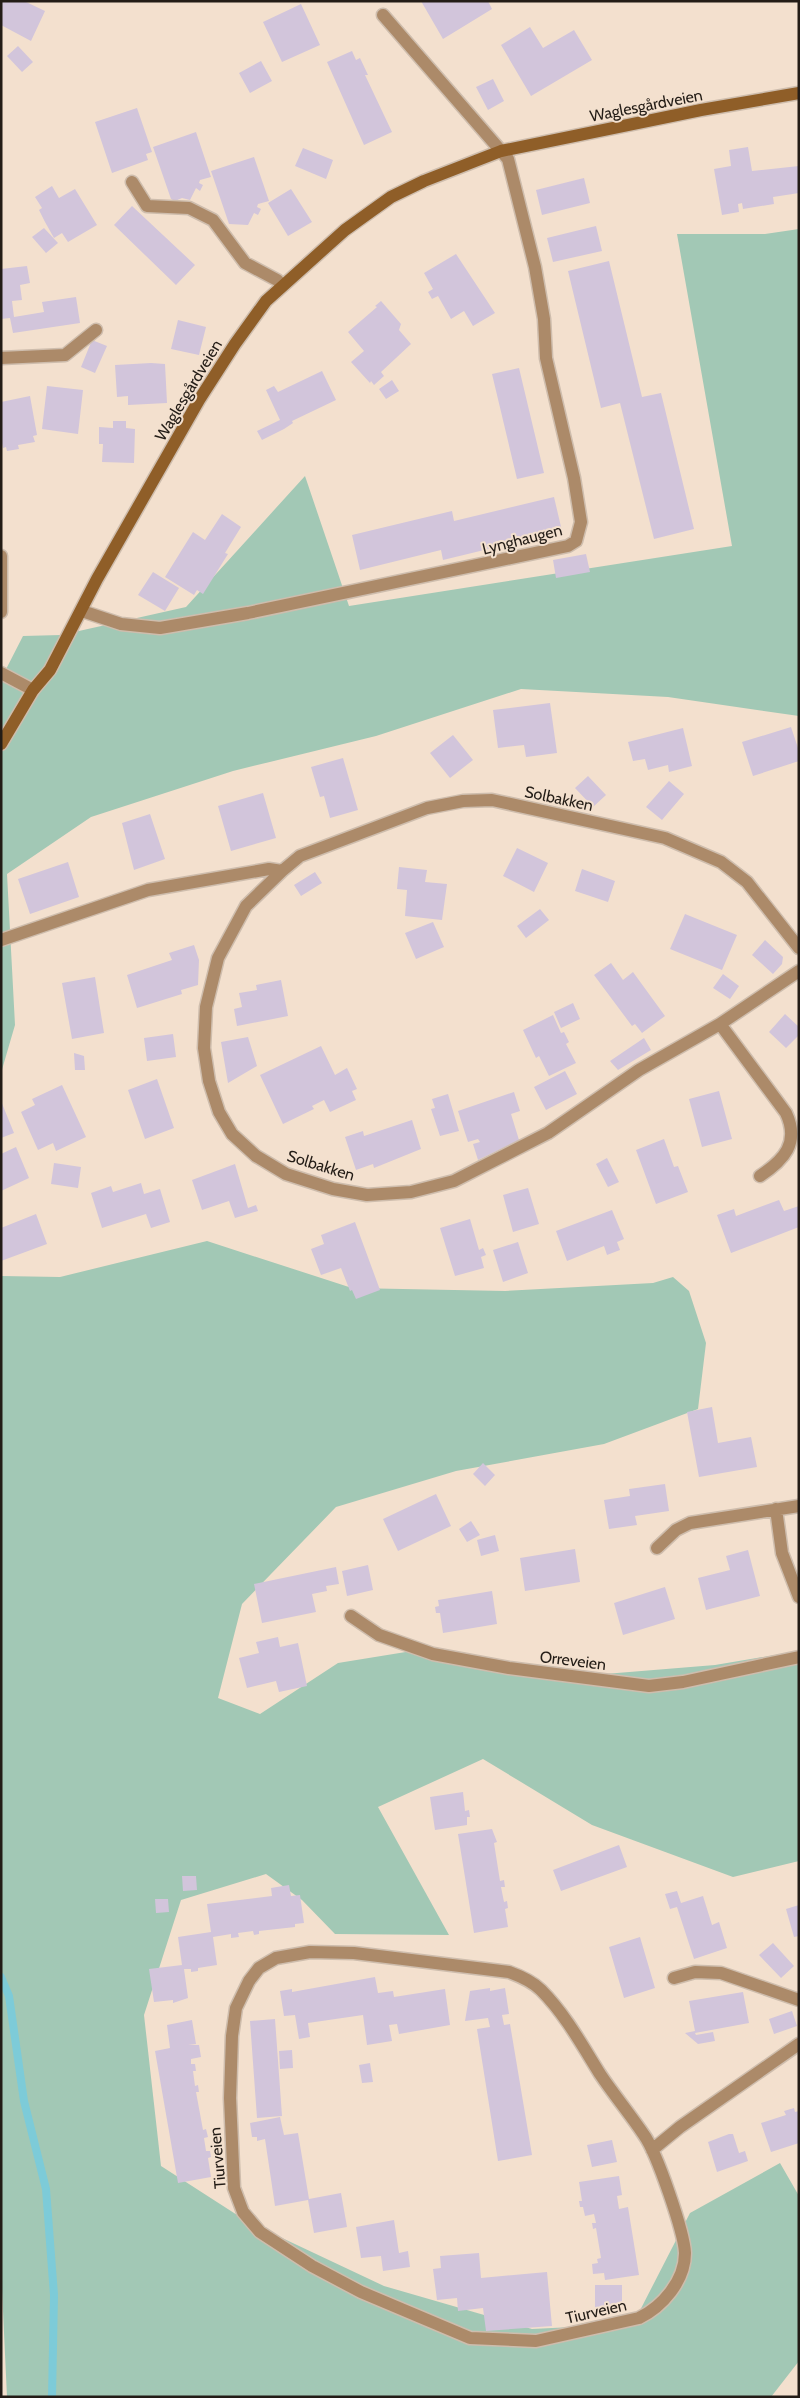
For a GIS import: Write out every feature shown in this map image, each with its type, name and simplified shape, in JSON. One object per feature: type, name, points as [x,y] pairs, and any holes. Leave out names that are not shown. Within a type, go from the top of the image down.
[{"type":"main road","name":"Waglesgårdveien","points":[[1,744],[33,690],[50,670],[97,579],[199,400],[235,344],[266,301],[345,230],[391,198],[424,181],[501,151],[701,110],[799,93]]},
{"type":"street","points":[[382,15],[501,151]]},
{"type":"street","name":"Lynghaugen","points":[[82,611],[121,624],[160,628],[248,613],[496,562],[568,546],[576,541],[581,522],[574,478],[546,358],[544,319],[536,276],[508,159],[501,151]]},
{"type":"street","points":[[132,182],[147,206],[189,208],[213,220],[245,263],[282,285]]},
{"type":"street","points":[[1,358],[65,355],[96,330]]},
{"type":"street","points":[[1,556],[1,612]]},
{"type":"street","points":[[1,673],[33,690]]},
{"type":"street","name":"Solbakken","points":[[799,948],[747,882],[721,862],[664,838],[492,800],[463,801],[427,808],[300,856],[282,870],[246,906],[218,958],[206,1006],[204,1048],[209,1081],[219,1112],[232,1134],[256,1156],[286,1174],[332,1189],[367,1195],[411,1192],[454,1181],[548,1133],[639,1070],[720,1024],[799,972]]},
{"type":"street","points":[[1,940],[148,890],[269,869],[282,870]]},
{"type":"street","points":[[720,1024],[786,1113],[792,1125],[793,1138],[788,1149],[775,1166],[760,1176]]},
{"type":"street","points":[[657,1548],[676,1530],[690,1523],[799,1506]]},
{"type":"street","points":[[776,1509],[782,1553],[799,1597]]},
{"type":"street","name":"Orreveien","points":[[351,1616],[379,1635],[432,1654],[509,1668],[649,1686],[683,1682],[799,1657]]},
{"type":"street","name":"Tiurveien","points":[[310,1952],[354,1952],[508,1972],[528,1980],[541,1989],[564,2018],[616,2099],[646,2137],[652,2150],[675,2212],[685,2252],[684,2264],[672,2291],[653,2311],[639,2318],[536,2341],[470,2338],[361,2292],[312,2266],[260,2232],[243,2212],[234,2188],[230,2098],[232,2036],[236,2008],[249,1980],[259,1968],[276,1958],[310,1952]]},
{"type":"street","points":[[674,1978],[696,1972],[721,1973],[799,2000]]},
{"type":"street","points":[[652,2150],[680,2127],[799,2044]]},
{"type":"green space","points":[[799,229],[799,716],[668,697],[521,689],[376,736],[233,771],[91,817],[7,874],[15,1025],[1,1073],[1,679],[23,636],[61,635],[186,607],[305,476],[349,606],[732,546],[677,234],[765,234]]},
{"type":"green space","points":[[207,1241],[352,1288],[505,1291],[653,1283],[673,1277],[689,1291],[706,1343],[698,1409],[604,1444],[456,1471],[336,1507],[242,1604],[218,1698],[260,1714],[338,1663],[418,1650],[568,1677],[715,1665],[799,1651],[799,1861],[733,1877],[592,1825],[483,1759],[378,1807],[449,1935],[335,1934],[302,1900],[266,1874],[181,1900],[144,2015],[161,2166],[248,2222],[384,2286],[532,2329],[633,2324],[690,2213],[780,2163],[799,2196],[799,2361],[771,2397],[7,2397],[1,2268],[1,1276],[60,1277]]},
{"type":"building","points":[[1,1],[24,1],[45,11],[31,41],[1,25]]},
{"type":"building","points":[[421,1],[488,1],[492,9],[443,39]]},
{"type":"building","points":[[301,4],[320,45],[282,62],[263,22]]},
{"type":"building","points":[[530,27],[543,48],[574,30],[592,60],[531,96],[501,45]]},
{"type":"building","points":[[18,46],[33,62],[22,72],[7,56]]},
{"type":"building","points":[[352,51],[356,60],[360,58],[368,75],[365,75],[392,132],[364,145],[327,62]]},
{"type":"building","points":[[261,61],[272,81],[250,93],[239,73]]},
{"type":"building","points":[[493,79],[504,101],[488,110],[476,87]]},
{"type":"building","points":[[137,108],[152,152],[146,154],[148,160],[112,173],[95,122]]},
{"type":"building","points":[[196,132],[211,177],[200,180],[199,183],[203,185],[200,191],[196,188],[190,200],[182,198],[175,201],[171,199],[153,147]]},
{"type":"building","points":[[748,147],[752,171],[799,166],[799,193],[773,197],[774,204],[743,209],[742,203],[738,204],[739,212],[722,215],[714,169],[731,166],[729,150]]},
{"type":"building","points":[[303,148],[333,160],[326,179],[295,166]]},
{"type":"building","points":[[254,157],[269,201],[258,204],[257,207],[261,209],[258,215],[254,213],[248,225],[229,224],[211,171]]},
{"type":"building","points":[[584,178],[590,203],[542,215],[536,190]]},
{"type":"building","points":[[52,186],[59,198],[75,189],[97,225],[68,242],[62,233],[54,238],[39,210],[42,208],[35,197]]},
{"type":"building","points":[[291,189],[312,222],[288,236],[268,203]]},
{"type":"building","points":[[132,206],[195,265],[176,285],[114,225]]},
{"type":"building","points":[[596,226],[602,251],[553,262],[547,238]]},
{"type":"building","points":[[44,228],[58,243],[46,253],[32,237]]},
{"type":"building","points":[[456,254],[495,313],[473,326],[464,311],[451,319],[438,296],[432,299],[428,292],[433,289],[424,273]]},
{"type":"building","points":[[609,261],[642,397],[661,393],[694,529],[654,539],[620,403],[601,408],[568,271]]},
{"type":"building","points":[[27,266],[30,283],[20,285],[22,300],[12,301],[14,317],[44,312],[42,302],[76,297],[80,323],[13,333],[10,318],[1,319],[1,269]]},
{"type":"building","points":[[381,301],[401,324],[399,330],[411,344],[381,372],[384,376],[374,385],[351,362],[364,351],[348,332],[377,307],[375,306]]},
{"type":"building","points":[[178,320],[206,327],[199,355],[171,349]]},
{"type":"building","points":[[92,340],[107,346],[95,373],[81,367]]},
{"type":"building","points":[[165,364],[167,403],[128,405],[128,396],[117,397],[115,365]]},
{"type":"building","points":[[519,368],[544,473],[517,479],[492,374]]},
{"type":"building","points":[[322,371],[336,400],[292,421],[293,423],[284,429],[262,440],[257,431],[280,420],[266,390],[274,386],[278,392]]},
{"type":"building","points":[[392,380],[399,391],[386,399],[379,389]]},
{"type":"building","points":[[47,386],[83,390],[78,434],[42,429]]},
{"type":"building","points":[[30,396],[37,435],[33,436],[35,442],[18,445],[19,449],[7,451],[6,447],[3,448],[1,439],[1,402]]},
{"type":"building","points":[[113,421],[126,421],[126,428],[135,429],[134,463],[102,462],[103,444],[99,444],[99,427],[113,428]]},
{"type":"building","points":[[554,497],[562,531],[443,560],[441,550],[360,570],[352,535],[452,511],[454,521]]},
{"type":"building","points":[[222,514],[241,527],[225,553],[228,554],[203,594],[197,590],[194,595],[165,577],[193,532],[205,540]]},
{"type":"building","points":[[586,554],[590,572],[556,578],[553,560]]},
{"type":"building","points":[[153,572],[179,588],[165,611],[138,595]]},
{"type":"building","points":[[550,703],[557,753],[526,757],[524,745],[498,748],[493,710]]},
{"type":"building","points":[[791,727],[799,751],[799,761],[753,776],[742,742]]},
{"type":"building","points":[[683,728],[692,766],[669,772],[668,765],[648,770],[645,759],[633,761],[628,742]]},
{"type":"building","points":[[453,735],[473,760],[450,778],[430,753]]},
{"type":"building","points":[[343,758],[358,810],[330,818],[324,796],[320,797],[311,767]]},
{"type":"building","points":[[588,776],[606,795],[593,807],[575,788]]},
{"type":"building","points":[[669,781],[684,794],[662,820],[646,807]]},
{"type":"building","points":[[263,793],[276,838],[231,851],[218,806]]},
{"type":"building","points":[[150,814],[165,859],[134,870],[122,823]]},
{"type":"building","points":[[517,848],[548,863],[534,892],[503,876]]},
{"type":"building","points":[[68,862],[79,897],[30,914],[18,879]]},
{"type":"building","points":[[399,867],[427,870],[425,882],[447,884],[442,920],[405,916],[407,890],[397,889]]},
{"type":"building","points":[[582,869],[615,881],[608,902],[575,891]]},
{"type":"building","points":[[315,872],[322,883],[301,896],[294,885]]},
{"type":"building","points":[[540,909],[549,920],[526,938],[517,926]]},
{"type":"building","points":[[685,914],[737,935],[722,970],[670,949]]},
{"type":"building","points":[[433,922],[444,947],[416,959],[405,933]]},
{"type":"building","points":[[765,940],[783,957],[782,964],[773,974],[752,955]]},
{"type":"building","points":[[194,945],[199,960],[198,985],[181,990],[182,994],[137,1008],[127,975],[172,960],[169,953]]},
{"type":"building","points":[[611,963],[623,980],[633,972],[665,1016],[642,1033],[635,1024],[632,1026],[594,975]]},
{"type":"building","points":[[723,974],[739,986],[730,999],[713,988]]},
{"type":"building","points":[[95,977],[104,1033],[72,1039],[62,983]]},
{"type":"building","points":[[281,980],[288,1016],[237,1026],[234,1009],[242,1007],[239,993],[257,990],[256,985]]},
{"type":"building","points":[[573,1003],[580,1019],[561,1028],[554,1012]]},
{"type":"building","points":[[785,1014],[799,1027],[799,1035],[786,1048],[769,1032]]},
{"type":"building","points":[[553,1015],[561,1033],[564,1032],[569,1042],[566,1044],[576,1063],[549,1076],[539,1056],[536,1058],[523,1030]]},
{"type":"building","points":[[173,1034],[176,1057],[147,1061],[144,1038]]},
{"type":"building","points":[[248,1037],[257,1066],[228,1083],[221,1042]]},
{"type":"building","points":[[644,1038],[651,1050],[618,1070],[610,1061]]},
{"type":"building","points":[[321,1046],[335,1075],[347,1068],[357,1089],[352,1091],[356,1100],[330,1112],[324,1100],[312,1106],[314,1109],[283,1124],[260,1075]]},
{"type":"building","points":[[74,1053],[84,1056],[85,1070],[75,1070]]},
{"type":"building","points":[[565,1071],[577,1094],[546,1110],[534,1087]]},
{"type":"building","points":[[157,1079],[174,1128],[145,1139],[128,1090]]},
{"type":"building","points":[[62,1085],[86,1137],[56,1151],[53,1143],[38,1150],[21,1112],[35,1105],[32,1099]]},
{"type":"building","points":[[719,1091],[732,1139],[702,1147],[689,1099]]},
{"type":"building","points":[[514,1092],[520,1111],[511,1114],[519,1140],[478,1160],[473,1144],[480,1142],[478,1139],[468,1142],[458,1111]]},
{"type":"building","points":[[448,1094],[459,1131],[440,1136],[431,1109],[435,1108],[432,1099]]},
{"type":"building","points":[[1,1101],[14,1133],[1,1138]]},
{"type":"building","points":[[412,1120],[421,1149],[374,1168],[373,1164],[356,1170],[345,1137],[363,1131],[364,1136]]},
{"type":"building","points":[[664,1139],[674,1167],[678,1166],[688,1192],[656,1204],[636,1150]]},
{"type":"building","points":[[16,1147],[29,1178],[1,1191],[1,1154]]},
{"type":"building","points":[[607,1158],[619,1182],[608,1187],[596,1164]]},
{"type":"building","points":[[54,1163],[81,1167],[78,1188],[51,1184]]},
{"type":"building","points":[[235,1164],[248,1208],[256,1205],[258,1211],[235,1218],[229,1201],[202,1210],[192,1180]]},
{"type":"building","points":[[141,1183],[144,1194],[160,1189],[170,1222],[151,1228],[146,1214],[102,1228],[91,1193],[111,1186],[113,1192]]},
{"type":"building","points":[[528,1188],[539,1224],[513,1232],[503,1195]]},
{"type":"building","points":[[779,1200],[784,1211],[799,1206],[799,1227],[731,1253],[717,1215],[734,1209],[736,1216]]},
{"type":"building","points":[[612,1210],[624,1239],[617,1242],[620,1250],[607,1255],[604,1246],[567,1261],[556,1231]]},
{"type":"building","points":[[36,1214],[47,1244],[1,1261],[1,1228]]},
{"type":"building","points":[[470,1219],[479,1250],[483,1248],[486,1255],[481,1257],[484,1268],[455,1276],[440,1228]]},
{"type":"building","points":[[355,1222],[380,1290],[356,1299],[352,1290],[350,1291],[341,1268],[321,1275],[311,1249],[324,1244],[321,1235]]},
{"type":"building","points":[[518,1242],[528,1273],[503,1282],[493,1250]]},
{"type":"building","points":[[712,1407],[718,1443],[751,1437],[757,1467],[699,1477],[687,1412]]},
{"type":"building","points":[[483,1463],[495,1475],[485,1486],[473,1474]]},
{"type":"building","points":[[665,1484],[669,1511],[635,1516],[637,1525],[609,1529],[604,1500],[630,1496],[629,1489]]},
{"type":"building","points":[[436,1494],[451,1526],[398,1551],[383,1519]]},
{"type":"building","points":[[471,1521],[480,1535],[467,1542],[459,1529]]},
{"type":"building","points":[[495,1535],[499,1551],[481,1556],[477,1540]]},
{"type":"building","points":[[575,1549],[580,1582],[525,1591],[520,1558]]},
{"type":"building","points":[[748,1550],[760,1596],[706,1610],[698,1578],[730,1570],[726,1556]]},
{"type":"building","points":[[368,1565],[373,1590],[347,1596],[342,1571]]},
{"type":"building","points":[[336,1567],[339,1584],[326,1586],[327,1591],[312,1594],[316,1612],[262,1623],[254,1584]]},
{"type":"building","points":[[665,1587],[675,1619],[623,1635],[614,1603]]},
{"type":"building","points":[[492,1591],[497,1624],[443,1633],[440,1613],[436,1613],[435,1607],[439,1606],[438,1600]]},
{"type":"building","points":[[278,1637],[280,1647],[298,1643],[307,1686],[279,1692],[276,1681],[247,1688],[239,1658],[259,1653],[256,1642]]},
{"type":"building","points":[[463,1792],[465,1811],[469,1810],[470,1817],[467,1817],[467,1825],[435,1830],[430,1797]]},
{"type":"building","points":[[492,1829],[497,1842],[494,1843],[500,1881],[504,1880],[505,1887],[501,1887],[504,1902],[507,1901],[508,1908],[505,1909],[508,1927],[474,1933],[458,1834]]},
{"type":"building","points":[[619,1845],[627,1867],[561,1891],[553,1870]]},
{"type":"building","points":[[182,1876],[196,1876],[197,1890],[183,1891]]},
{"type":"building","points":[[289,1885],[291,1896],[300,1895],[304,1923],[295,1924],[295,1927],[259,1931],[259,1934],[254,1935],[253,1931],[238,1933],[239,1937],[231,1938],[231,1934],[213,1937],[217,1965],[198,1968],[198,1971],[191,1972],[191,1969],[184,1969],[188,1998],[173,2003],[173,2000],[154,2002],[149,1969],[182,1965],[178,1937],[211,1932],[207,1904],[272,1896],[271,1888]]},
{"type":"building","points":[[677,1891],[681,1903],[703,1896],[712,1925],[719,1922],[727,1948],[694,1959],[677,1907],[670,1909],[665,1894]]},
{"type":"building","points":[[155,1899],[168,1899],[169,1912],[156,1913]]},
{"type":"building","points":[[799,1905],[799,1936],[794,1937],[786,1909]]},
{"type":"building","points":[[640,1937],[655,1988],[624,1998],[609,1947]]},
{"type":"building","points":[[773,1943],[794,1966],[781,1978],[759,1955]]},
{"type":"building","points":[[375,1977],[378,1993],[393,1991],[394,1997],[445,1989],[450,2025],[399,2034],[397,2024],[389,2025],[392,2041],[367,2045],[363,2015],[308,2023],[310,2037],[299,2039],[295,2015],[284,2016],[280,1991],[292,1989],[292,1992]]},
{"type":"building","points":[[490,1988],[490,1991],[505,1988],[509,2014],[502,2015],[504,2025],[510,2024],[532,2155],[498,2161],[477,2029],[490,2027],[488,2018],[465,2021],[470,1991]]},
{"type":"building","points":[[743,1992],[749,2023],[695,2033],[696,2035],[713,2032],[715,2041],[698,2044],[685,2033],[695,2031],[689,2001]]},
{"type":"building","points":[[792,2011],[797,2026],[774,2034],[769,2019]]},
{"type":"building","points":[[275,2019],[282,2116],[257,2118],[250,2021]]},
{"type":"building","points":[[192,2020],[196,2044],[188,2045],[199,2045],[201,2057],[191,2059],[191,2064],[195,2064],[196,2071],[193,2071],[195,2086],[198,2085],[199,2092],[196,2092],[203,2130],[206,2129],[208,2137],[204,2138],[206,2151],[210,2151],[211,2157],[208,2158],[211,2177],[178,2183],[155,2051],[170,2048],[167,2025]]},
{"type":"building","points":[[292,2050],[293,2068],[280,2069],[279,2051]]},
{"type":"building","points":[[370,2063],[373,2082],[362,2083],[359,2065]]},
{"type":"building","points":[[794,2108],[795,2112],[799,2111],[799,2143],[771,2152],[761,2123],[786,2115],[784,2111]]},
{"type":"building","points":[[280,2117],[284,2135],[298,2133],[309,2199],[341,2193],[347,2227],[314,2233],[308,2200],[275,2206],[265,2139],[257,2141],[257,2137],[252,2137],[250,2123]]},
{"type":"building","points":[[733,2134],[739,2153],[745,2151],[748,2161],[717,2172],[708,2142]]},
{"type":"building","points":[[612,2140],[617,2162],[592,2167],[587,2145]]},
{"type":"building","points":[[619,2176],[622,2195],[617,2196],[619,2209],[628,2207],[639,2275],[605,2280],[604,2273],[593,2274],[592,2264],[598,2263],[597,2259],[601,2258],[596,2228],[593,2229],[592,2223],[596,2223],[594,2214],[585,2216],[583,2207],[580,2207],[579,2201],[582,2201],[579,2182]]},
{"type":"building","points":[[394,2220],[399,2253],[408,2251],[410,2267],[383,2271],[381,2256],[361,2258],[356,2227]]},
{"type":"building","points":[[479,2253],[481,2278],[547,2272],[552,2326],[486,2331],[483,2308],[458,2311],[457,2298],[437,2300],[433,2269],[441,2268],[440,2256]]},
{"type":"building","points":[[595,2285],[622,2285],[622,2311],[595,2311]]},
{"type":"waterway","points":[[1,1977],[9,1996],[24,2101],[46,2189],[54,2295],[52,2397]]}]
